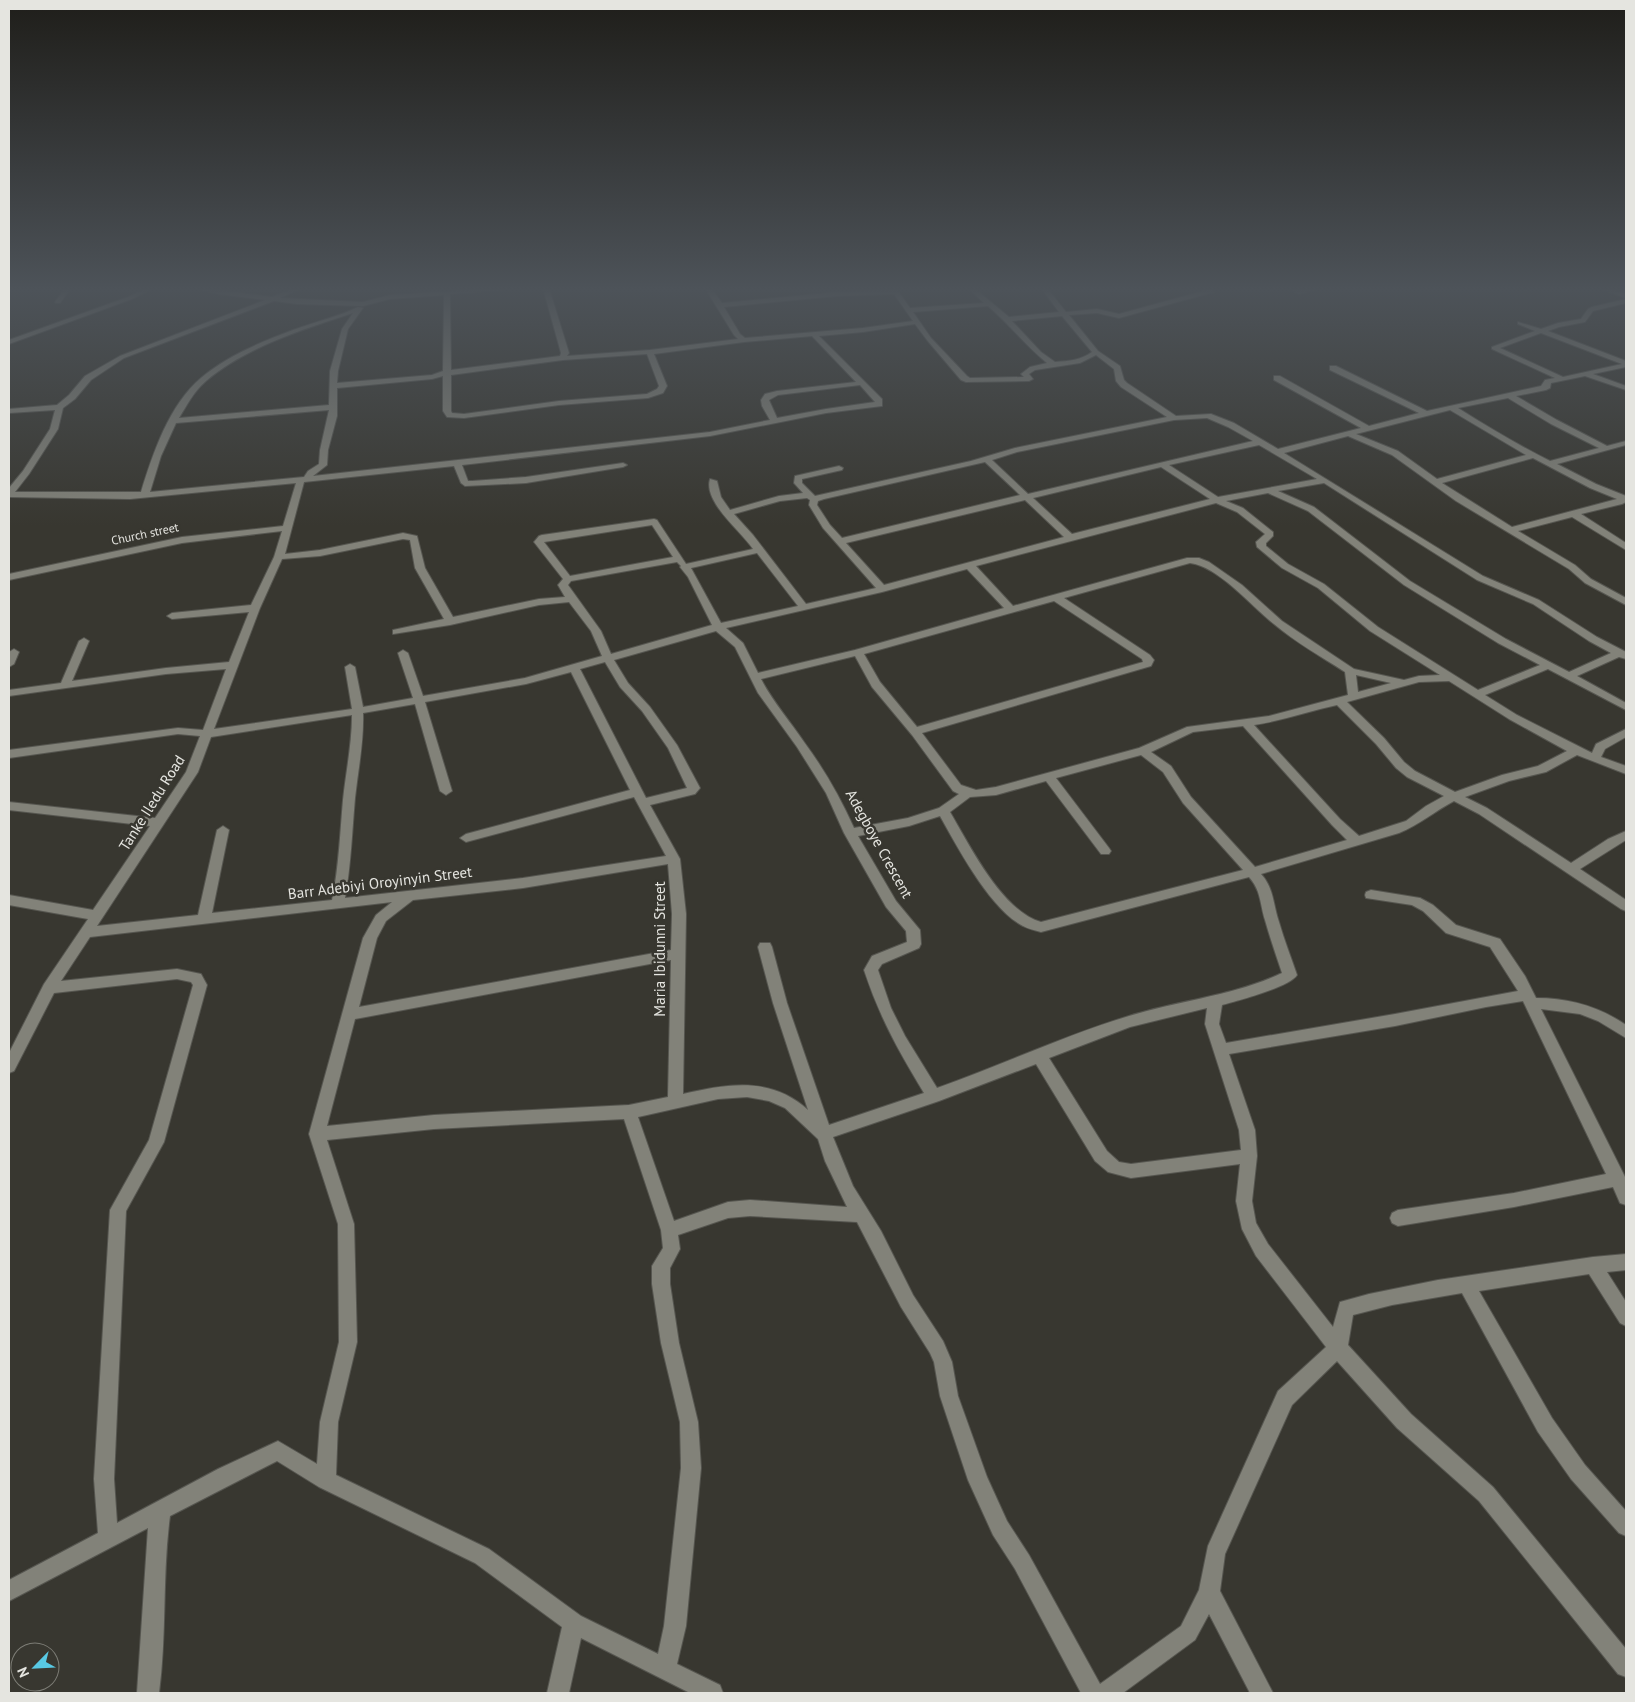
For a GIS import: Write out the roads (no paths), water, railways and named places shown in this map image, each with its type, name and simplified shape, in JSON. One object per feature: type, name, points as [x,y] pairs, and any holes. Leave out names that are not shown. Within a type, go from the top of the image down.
[{"type":"street","points":[[9,411],[59,407],[88,378],[104,367]]},
{"type":"street","points":[[145,495],[162,444],[175,421],[191,394],[214,371],[220,367]]},
{"type":"street","points":[[304,479],[323,465],[324,450],[333,416],[335,367]]},
{"type":"street","points":[[446,367],[447,412],[450,415],[464,416],[559,403],[648,396],[660,391],[662,386],[655,367]]},
{"type":"street","points":[[333,386],[432,378],[446,373],[489,367]]},
{"type":"street","points":[[9,494],[76,497],[145,495],[457,464],[710,434],[826,411],[879,404],[879,401],[847,367]]},
{"type":"street","points":[[955,367],[964,378],[969,380],[1023,380],[1028,379],[1025,372],[1041,367]]},
{"type":"street","points":[[1115,367],[1120,381],[1124,385],[1174,418]]},
{"type":"street","points":[[1537,367],[1562,379]]},
{"type":"street","points":[[1278,452],[1368,428],[1543,388],[1547,386],[1548,382],[1588,375],[1614,367]]},
{"type":"street","points":[[1333,368],[1426,414]]},
{"type":"street","points":[[1588,375],[1626,388]]},
{"type":"street","points":[[1277,378],[1368,428]]},
{"type":"street","points":[[775,422],[766,406],[765,400],[768,396],[777,393],[862,383]]},
{"type":"street","points":[[1509,395],[1554,422],[1612,447],[1626,451]]},
{"type":"street","points":[[9,494],[54,429],[59,407]]},
{"type":"street","points":[[175,421],[332,407]]},
{"type":"street","points":[[1452,408],[1510,443],[1593,486],[1624,499]]},
{"type":"street","points":[[728,513],[778,499],[821,497],[986,459],[1015,450],[1174,418],[1201,416],[1213,418],[1231,425],[1261,442],[1480,578],[1536,602],[1622,655]]},
{"type":"street","points":[[1350,434],[1395,453],[1458,499],[1572,567],[1588,581],[1626,602]]},
{"type":"street","points":[[840,541],[1261,442]]},
{"type":"street","points":[[1551,463],[1626,443]]},
{"type":"street","points":[[1435,482],[1536,456]]},
{"type":"street","points":[[986,459],[1070,538]]},
{"type":"street","points":[[457,464],[465,483],[472,484],[526,480],[623,465]]},
{"type":"street","points":[[1162,464],[1217,500],[1240,510],[1266,529],[1270,534],[1261,542],[1262,547],[1284,566],[1321,586],[1374,629],[1550,739],[1626,770]]},
{"type":"street","points":[[839,468],[798,478],[798,483],[812,498],[813,506],[819,516],[882,589]]},
{"type":"street","name":"Tanke Iledu Road","points":[[9,1067],[49,988],[88,932],[192,772],[255,608],[279,557],[304,479]]},
{"type":"street","points":[[9,754],[178,732],[190,731],[206,734],[358,711],[526,681],[718,627],[882,589],[1217,500],[1325,480]]},
{"type":"street","points":[[714,481],[713,490],[717,498],[751,538],[804,607]]},
{"type":"street","points":[[1268,490],[1311,509],[1407,583],[1502,641],[1626,706]]},
{"type":"street","points":[[1510,530],[1619,502],[1624,499]]},
{"type":"street","points":[[1574,514],[1626,547]]},
{"type":"street","points":[[568,579],[539,542],[542,538],[654,522],[678,559],[692,574],[718,627]]},
{"type":"street","name":"Church street","points":[[9,577],[179,539],[247,530],[288,528]]},
{"type":"street","points":[[279,557],[320,553],[404,536],[414,538],[420,568],[444,608],[450,622]]},
{"type":"street","points":[[685,567],[759,550]]},
{"type":"street","points":[[466,838],[640,798],[691,791],[694,788],[673,748],[646,709],[624,685],[608,659],[596,631],[571,599],[563,585],[568,579],[678,559]]},
{"type":"street","points":[[755,677],[858,652],[1190,560],[1199,561],[1239,587],[1278,623],[1350,671],[1403,683]]},
{"type":"street","points":[[969,565],[1011,610]]},
{"type":"street","points":[[915,731],[1147,664],[1149,660],[1146,657],[1057,598]]},
{"type":"street","points":[[397,632],[540,602],[571,599]]},
{"type":"street","points":[[172,616],[255,608]]},
{"type":"street","name":"Adegboye Crescent","points":[[718,627],[739,645],[763,693],[796,738],[832,793],[850,833],[892,904],[913,930],[914,944],[877,960],[871,970],[884,1008],[899,1039],[934,1096]]},
{"type":"street","points":[[65,685],[84,641]]},
{"type":"street","points":[[9,664],[14,652]]},
{"type":"street","points":[[858,652],[862,662],[894,708],[915,731],[957,788],[967,794]]},
{"type":"street","points":[[403,653],[419,699],[446,791]]},
{"type":"street","points":[[1569,676],[1622,655]]},
{"type":"street","points":[[9,693],[166,671],[234,665]]},
{"type":"street","points":[[1476,694],[1547,666]]},
{"type":"street","points":[[338,903],[344,871],[349,799],[358,734],[358,711],[350,668]]},
{"type":"street","name":"Maria Ibidunni Street","points":[[574,669],[640,798],[674,859],[679,914],[675,1103]]},
{"type":"street","points":[[1350,671],[1353,696]]},
{"type":"street","points":[[850,833],[908,822],[942,812],[967,794],[996,791],[1143,750],[1191,729],[1271,719],[1287,713],[1403,683],[1426,678],[1452,678]]},
{"type":"street","points":[[1339,701],[1400,765],[1411,774],[1482,811],[1626,906]]},
{"type":"street","points":[[1246,723],[1336,822],[1357,842]]},
{"type":"street","points":[[1595,758],[1600,746],[1626,732]]},
{"type":"street","points":[[823,1134],[934,1096],[1074,1040],[1132,1020],[1215,1002],[1275,983],[1290,975],[1271,919],[1268,896],[1262,883],[1188,800],[1167,769],[1143,750]]},
{"type":"street","points":[[942,812],[975,868],[1024,923],[1031,927],[1040,927],[1252,872],[1357,842],[1410,824],[1424,813],[1454,796],[1506,778],[1542,769],[1576,751]]},
{"type":"street","points":[[1048,776],[1105,851]]},
{"type":"street","points":[[9,806],[159,823]]},
{"type":"street","points":[[204,919],[224,830]]},
{"type":"street","points":[[1571,869],[1626,835]]},
{"type":"street","name":"Barr Adebiyi Oroyinyin Street","points":[[88,932],[524,883],[674,859]]},
{"type":"street","points":[[1371,894],[1415,902],[1428,908],[1451,929],[1495,943],[1510,964],[1528,999],[1626,1198]]},
{"type":"street","points":[[326,1480],[329,1422],[348,1342],[346,1224],[317,1134],[370,938],[381,918],[411,895]]},
{"type":"street","points":[[9,900],[98,916]]},
{"type":"street","points":[[765,947],[780,1003],[823,1134],[847,1191],[875,1237],[907,1301],[938,1347],[943,1362],[949,1396],[978,1480],[1000,1528],[1022,1562],[1093,1693]]},
{"type":"street","points":[[349,1014],[678,954]]},
{"type":"street","points":[[49,988],[177,974],[196,978],[200,985],[156,1142],[118,1210],[104,1479],[108,1538]]},
{"type":"street","points":[[1220,1050],[1395,1020],[1486,1001],[1528,999],[1560,1003],[1587,1010],[1607,1018],[1626,1032]]},
{"type":"street","points":[[1215,1002],[1212,1024],[1247,1130],[1249,1156],[1244,1200],[1248,1224],[1262,1250],[1277,1272],[1338,1348],[1404,1421],[1486,1494],[1626,1666]]},
{"type":"street","points":[[1039,1055],[1101,1156],[1108,1164],[1118,1169],[1131,1171],[1249,1156]]},
{"type":"street","points":[[317,1134],[434,1122],[629,1112],[718,1093],[747,1090],[771,1095],[790,1103],[823,1134]]},
{"type":"street","points":[[629,1112],[669,1230],[672,1249],[661,1266],[661,1284],[670,1343],[689,1422],[692,1468],[681,1554],[675,1626],[665,1669]]},
{"type":"street","points":[[1398,1218],[1514,1200],[1618,1179]]},
{"type":"street","points":[[669,1230],[728,1210],[743,1209],[862,1215]]},
{"type":"street","points":[[1104,1693],[1188,1633],[1210,1592],[1215,1552],[1285,1398],[1338,1348],[1346,1308],[1380,1299],[1466,1284],[1593,1264],[1626,1262]]},
{"type":"street","points":[[1593,1264],[1626,1317]]},
{"type":"street","points":[[1466,1284],[1545,1425],[1578,1472],[1626,1526]]},
{"type":"street","points":[[9,1591],[224,1476],[278,1451],[326,1480],[482,1556],[574,1623],[712,1693]]},
{"type":"street","points":[[148,1693],[153,1662],[154,1568],[160,1510]]},
{"type":"street","points":[[1210,1592],[1262,1693]]},
{"type":"street","points":[[558,1693],[574,1623]]}]
